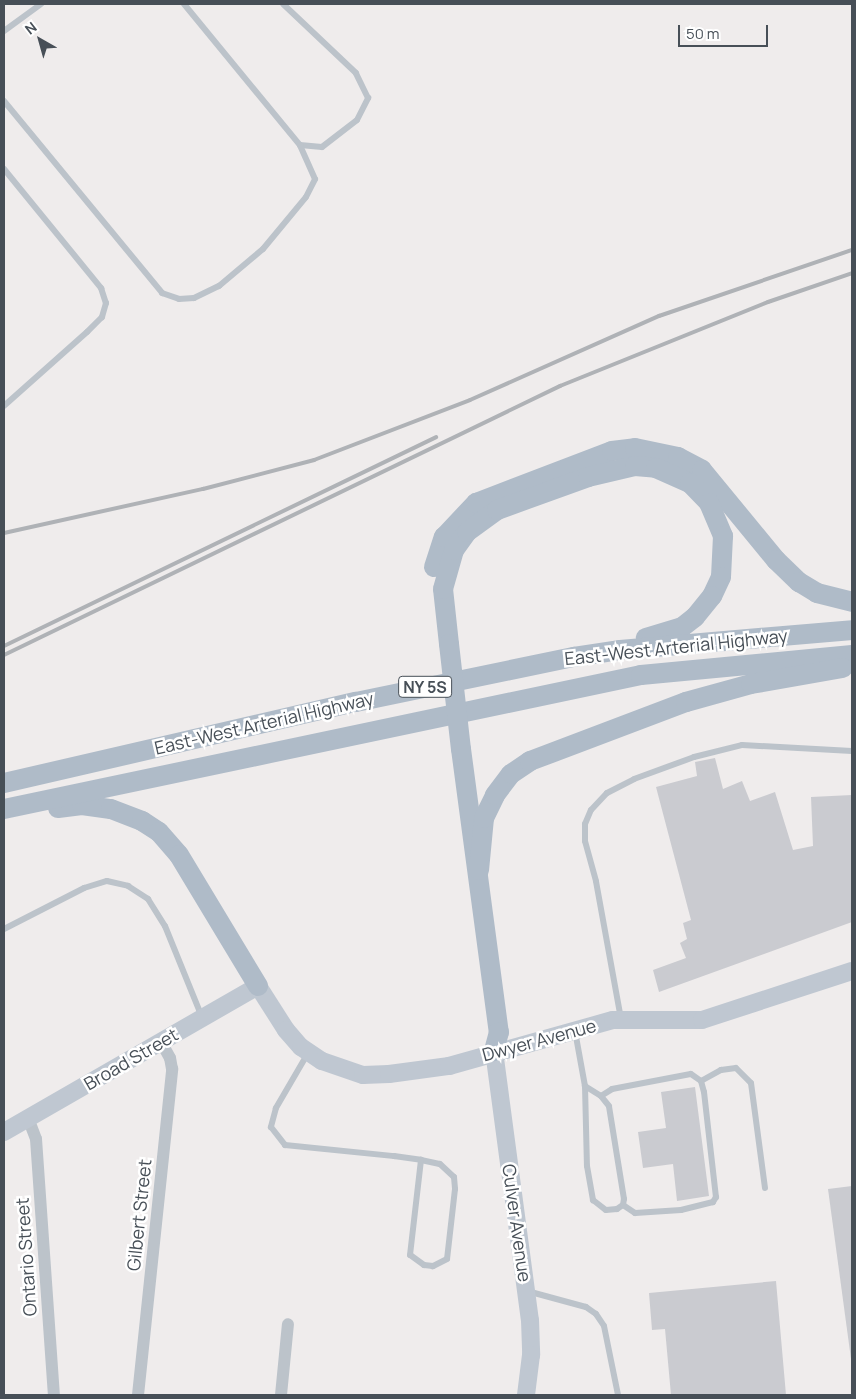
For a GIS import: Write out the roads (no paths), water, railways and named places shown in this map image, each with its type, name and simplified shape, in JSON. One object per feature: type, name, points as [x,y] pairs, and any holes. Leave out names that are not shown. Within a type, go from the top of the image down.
[{"type":"main road","points":[[494,1051],[488,1040],[444,646],[432,576],[444,537],[457,520],[488,497],[612,451],[636,448],[678,456],[702,470],[776,560],[799,582],[817,594],[852,602]]},
{"type":"main road","points":[[444,646],[443,589],[447,570],[454,550],[467,532],[486,516],[620,467],[656,468],[678,474],[690,483],[709,503],[719,520],[724,557],[721,577],[712,596],[695,617],[667,634],[615,644],[574,657]]},
{"type":"main road","name":"East-West Arterial Highway","points":[[4,783],[337,706],[574,657],[620,650],[852,630]]},
{"type":"main road","name":"East-West Arterial Highway","points":[[4,810],[641,675],[852,655]]},
{"type":"main road","points":[[479,870],[484,818],[495,795],[511,774],[530,760],[686,702],[750,684],[852,667]]},
{"type":"main road","points":[[456,750],[479,870],[499,1032],[494,1051]]},
{"type":"main road","points":[[4,810],[82,805],[111,809],[142,821],[159,832],[179,855],[258,986]]},
{"type":"main road","name":"Dwyer Avenue","points":[[258,986],[286,1030],[309,1052],[335,1068],[363,1075],[449,1066],[494,1051],[621,1018],[702,1020],[852,971]]},
{"type":"main road","name":"Broad Street","points":[[4,1132],[258,986]]},
{"type":"main road","name":"Culver Avenue","points":[[494,1051],[526,1291],[531,1354],[526,1395]]},
{"type":"street","name":"Gilbert Street","points":[[138,1395],[172,1068],[170,1058],[161,1042]]},
{"type":"street","name":"Ontario Street","points":[[28,1118],[36,1139],[54,1395]]},
{"type":"street","points":[[281,1395],[288,1324]]},
{"type":"lane","points":[[4,30],[40,4]]},
{"type":"lane","points":[[4,101],[162,293],[180,299],[194,298],[219,286],[263,249],[306,197],[315,179],[300,145],[184,4]]},
{"type":"lane","points":[[283,4],[356,73],[368,98],[357,120],[322,147],[300,145]]},
{"type":"lane","points":[[4,168],[101,288],[106,303],[102,317],[4,406]]},
{"type":"lane","points":[[621,1018],[598,890],[585,841],[585,824],[591,810],[607,793],[634,779],[694,757],[742,745],[852,751]]},
{"type":"lane","points":[[4,930],[84,888],[107,881],[128,886],[148,899],[165,926],[202,1018]]},
{"type":"lane","points":[[575,1030],[586,1086],[588,1166],[594,1200],[606,1210],[623,1205]]},
{"type":"lane","points":[[309,1052],[276,1108],[271,1127],[285,1145],[421,1160],[440,1164],[454,1176],[447,1260],[433,1266],[424,1265],[410,1255],[421,1160]]},
{"type":"lane","points":[[701,1081],[729,1068],[736,1068],[748,1076],[751,1083],[765,1188]]},
{"type":"lane","points":[[586,1086],[602,1096],[609,1106],[623,1205],[635,1213],[681,1210],[713,1202],[716,1197],[701,1081],[691,1074],[612,1089],[602,1096]]},
{"type":"lane","points":[[526,1291],[586,1307],[596,1314],[604,1326],[618,1395]]},
{"type":"railway","points":[[4,533],[203,489],[314,460],[470,400],[659,316],[852,250]]},
{"type":"railway","points":[[4,655],[560,386],[768,302],[852,273]]},
{"type":"railway","points":[[4,646],[436,437]]}]
